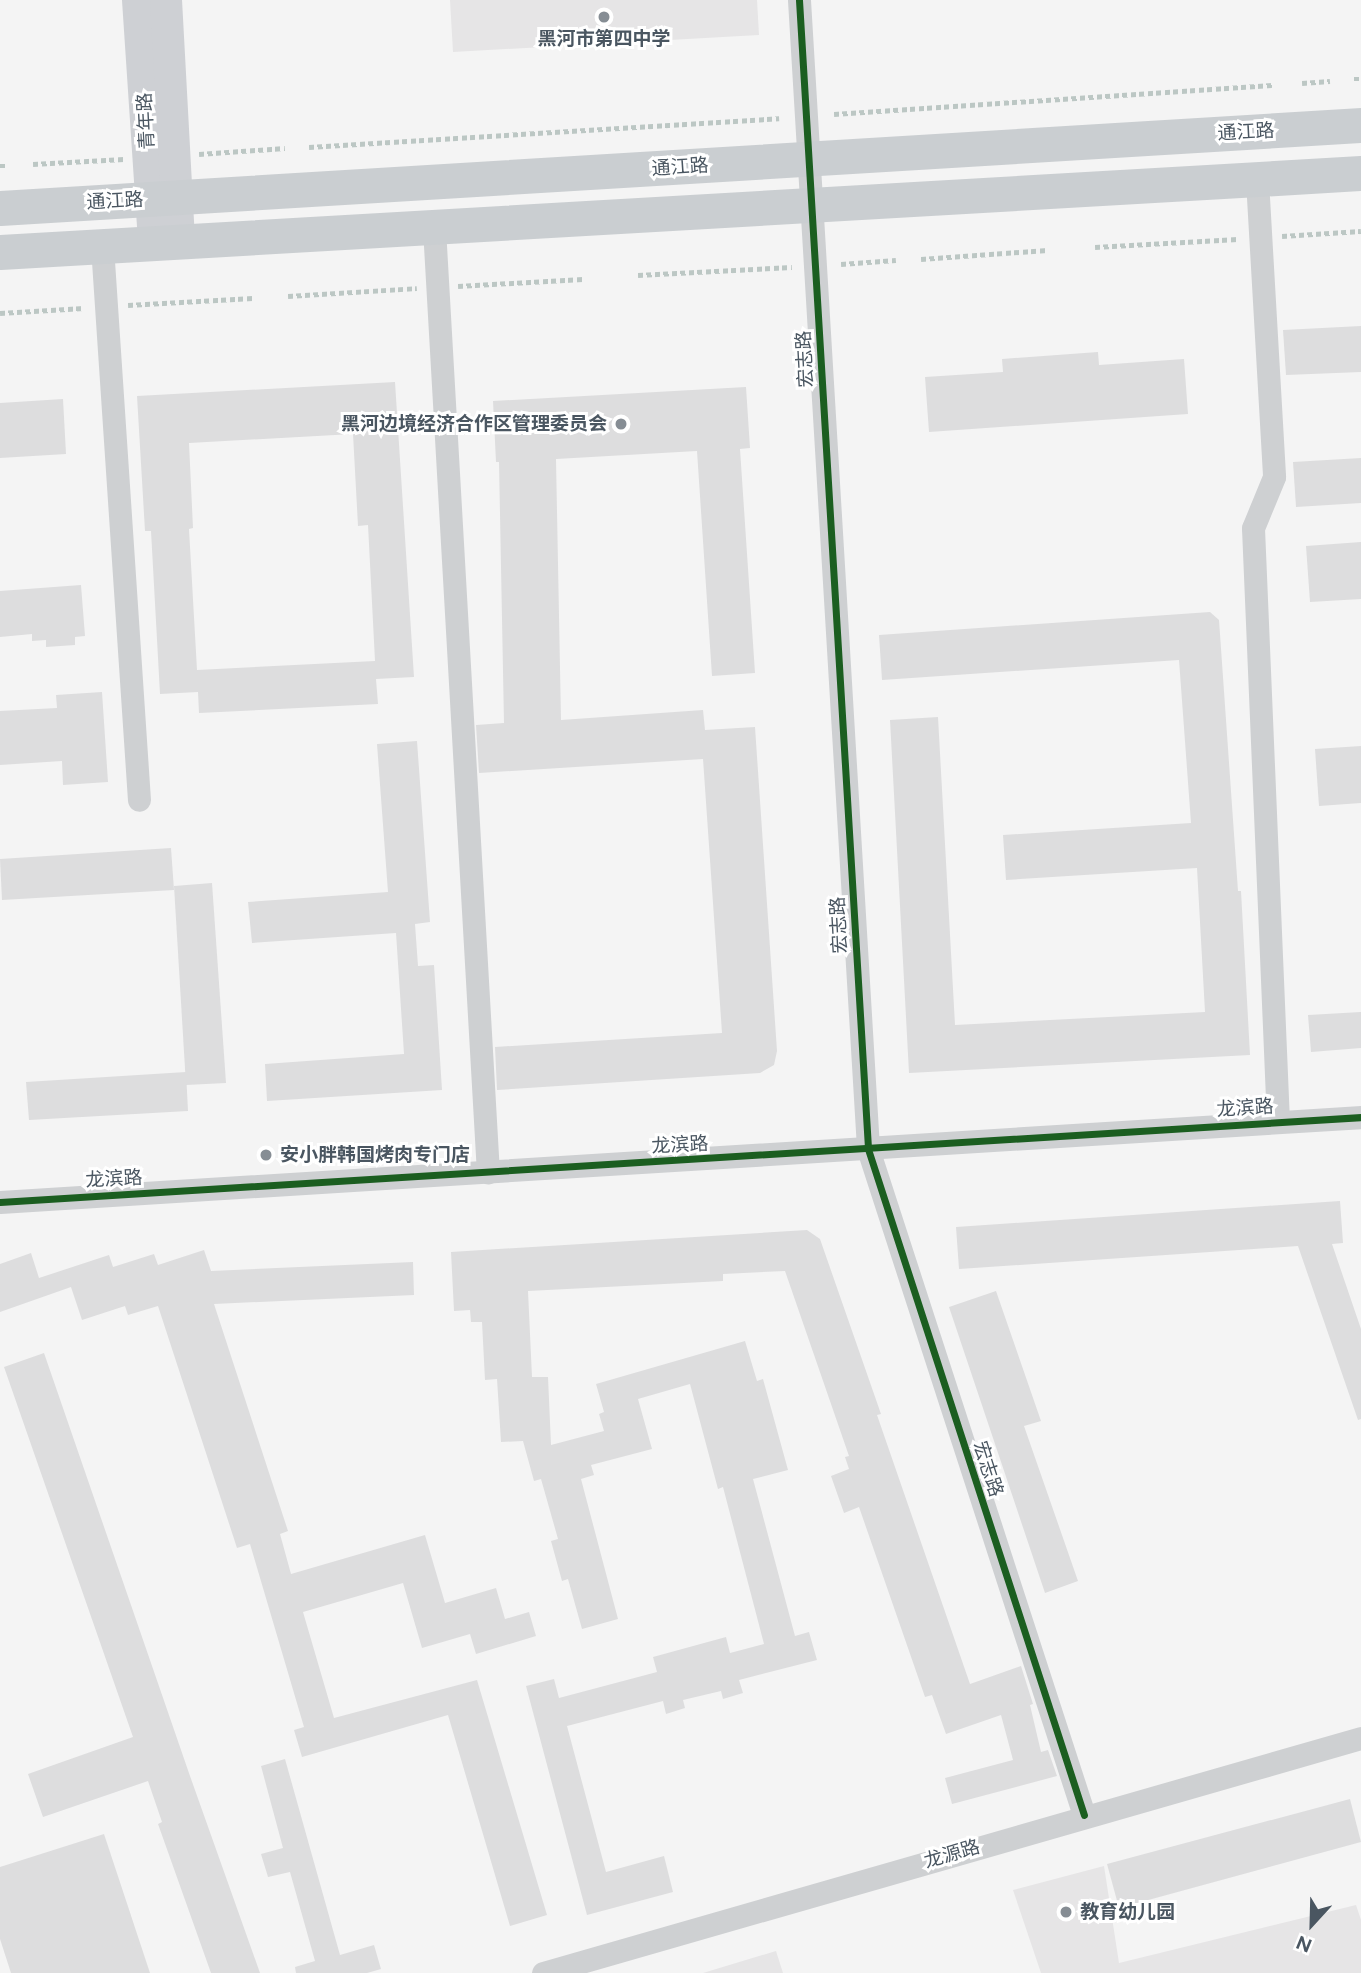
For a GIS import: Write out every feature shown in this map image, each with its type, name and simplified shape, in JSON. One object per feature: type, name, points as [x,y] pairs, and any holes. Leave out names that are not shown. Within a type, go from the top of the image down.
[{"type":"main road","name":"通江路","points":[[0,208],[1361,125]]},
{"type":"main road","points":[[0,251],[1361,173]]},
{"type":"street","name":"青年路","points":[[138,0],[166,242]]},
{"type":"street","name":"青年路","points":[[163,199],[166,0]]},
{"type":"street","name":"宏志路","points":[[799,0],[868,1149],[1084,1815]]},
{"type":"street","points":[[1257,180],[1273,477],[1253,528],[1278,1121]]},
{"type":"street","points":[[434,228],[488,1172]]},
{"type":"street","points":[[102,246],[139,800]]},
{"type":"street","name":"龙滨路","points":[[0,1202],[1361,1117]]},
{"type":"street","name":"龙源路","points":[[543,1973],[1084,1815],[1361,1738]]},
{"type":"path","points":[[1354,79],[1361,79]]},
{"type":"path","points":[[1302,83],[1330,81]]},
{"type":"path","points":[[834,114],[1274,85]]},
{"type":"path","points":[[309,147],[779,118]]},
{"type":"path","points":[[1280,236],[1361,231]]},
{"type":"path","points":[[1095,247],[1249,238]]},
{"type":"path","points":[[921,259],[1048,250]]},
{"type":"path","points":[[841,264],[896,260]]},
{"type":"path","points":[[638,275],[800,266]]},
{"type":"path","points":[[446,287],[583,279]]},
{"type":"path","points":[[288,296],[425,288]]},
{"type":"path","points":[[126,305],[253,298]]},
{"type":"path","points":[[0,313],[86,307]]},
{"type":"shaded area","name":"黑河市第四中学","points":[[450,0],[757,0],[759,35],[453,52]]},
{"type":"shaded area","name":"教育幼儿园","points":[[1104,1866],[1119,1963],[1356,1905],[1361,1920],[1361,1973],[1041,1973],[1013,1890]]},
{"type":"shaded area","points":[[776,1951],[783,1973],[703,1973]]},
{"type":"building","points":[[1361,326],[1361,372],[1286,375],[1283,330]]},
{"type":"building","points":[[1098,352],[1099,365],[1184,359],[1188,414],[929,432],[925,377],[1003,372],[1002,359]]},
{"type":"building","points":[[395,382],[414,677],[376,679],[378,704],[199,713],[198,692],[160,694],[151,531],[145,531],[137,396]],"holes":[[[353,434],[358,526],[368,525],[375,661],[197,670],[189,529],[193,528],[189,443]]]},
{"type":"building","points":[[746,387],[750,448],[740,449],[755,673],[712,676],[697,451],[556,459],[561,720],[703,710],[705,730],[755,727],[777,1051],[774,1065],[760,1073],[497,1090],[495,1047],[722,1033],[703,759],[479,773],[476,725],[504,723],[499,462],[496,462],[493,401]]},
{"type":"building","points":[[63,399],[66,454],[0,458],[0,403]]},
{"type":"building","points":[[1361,458],[1361,503],[1296,507],[1293,462]]},
{"type":"building","points":[[1361,542],[1361,599],[1310,602],[1306,546]]},
{"type":"building","points":[[81,585],[85,636],[75,637],[75,645],[46,647],[46,640],[32,641],[32,634],[0,637],[0,591]]},
{"type":"building","points":[[1210,612],[1219,620],[1238,891],[1241,891],[1250,1055],[909,1073],[890,720],[938,717],[955,1025],[1205,1012],[1197,868],[1006,880],[1003,835],[1191,823],[1179,660],[882,680],[879,635]]},
{"type":"building","points":[[102,692],[108,782],[63,785],[62,761],[0,765],[0,711],[57,708],[56,695]]},
{"type":"building","points":[[417,741],[430,922],[415,924],[418,966],[434,965],[442,1090],[267,1101],[265,1064],[404,1054],[396,933],[252,943],[248,902],[388,892],[377,744]]},
{"type":"building","points":[[1361,746],[1361,803],[1319,806],[1315,749]]},
{"type":"building","points":[[171,848],[174,890],[2,900],[0,859]]},
{"type":"building","points":[[212,883],[226,1083],[186,1085],[174,886]]},
{"type":"building","points":[[1361,1012],[1361,1048],[1311,1052],[1308,1015]]},
{"type":"building","points":[[186,1072],[188,1111],[29,1120],[26,1082]]},
{"type":"building","points":[[1340,1201],[1343,1243],[1332,1244],[1361,1329],[1361,1419],[1358,1420],[1298,1246],[959,1269],[956,1227]]},
{"type":"building","points":[[807,1230],[820,1239],[881,1414],[877,1415],[970,1684],[1021,1666],[1033,1704],[1030,1705],[1041,1752],[1048,1750],[1057,1776],[952,1804],[945,1778],[1013,1760],[1001,1715],[946,1734],[932,1695],[925,1697],[859,1507],[844,1513],[831,1476],[849,1469],[845,1457],[849,1456],[785,1271],[723,1274],[723,1281],[528,1291],[532,1377],[548,1377],[551,1445],[604,1431],[599,1414],[604,1412],[596,1384],[745,1341],[757,1381],[763,1379],[788,1470],[753,1479],[795,1636],[809,1632],[817,1660],[739,1680],[743,1693],[723,1699],[721,1691],[683,1700],[685,1708],[666,1714],[663,1701],[567,1726],[606,1872],[664,1856],[673,1892],[587,1915],[526,1686],[554,1679],[559,1698],[657,1672],[653,1657],[726,1637],[730,1653],[764,1644],[723,1487],[718,1489],[690,1384],[638,1399],[652,1449],[591,1465],[594,1475],[581,1479],[618,1619],[582,1629],[568,1579],[562,1581],[551,1541],[558,1539],[541,1479],[534,1481],[523,1441],[501,1442],[497,1379],[485,1380],[482,1322],[471,1322],[470,1310],[454,1311],[451,1252]]},
{"type":"building","points":[[204,1250],[211,1271],[413,1262],[414,1295],[214,1304],[288,1531],[280,1534],[291,1574],[425,1535],[445,1603],[496,1588],[505,1619],[529,1612],[536,1636],[476,1654],[470,1634],[422,1648],[403,1583],[303,1612],[334,1718],[477,1680],[547,1915],[510,1926],[448,1715],[302,1757],[294,1730],[304,1727],[250,1544],[237,1548],[158,1306],[128,1315],[125,1306],[82,1320],[71,1287],[0,1312],[0,1264],[31,1253],[39,1278],[109,1255],[113,1267],[154,1254],[158,1265]]},
{"type":"building","points":[[996,1291],[1041,1421],[1024,1426],[1078,1581],[1045,1593],[949,1307]]},
{"type":"building","points":[[44,1353],[260,1973],[211,1973],[158,1824],[162,1822],[148,1781],[43,1817],[28,1774],[133,1737],[4,1367]]},
{"type":"building","points":[[285,1759],[340,1955],[374,1945],[381,1969],[367,1973],[296,1973],[295,1967],[315,1961],[290,1872],[268,1877],[261,1854],[283,1848],[261,1766]]},
{"type":"building","points":[[1350,1799],[1361,1842],[1119,1908],[1107,1864]]},
{"type":"building","points":[[104,1834],[150,1973],[11,1973],[0,1939],[0,1867]]},
{"type":"cycle path","points":[[799,0],[868,1149],[1084,1815]]},
{"type":"cycle path","points":[[0,1202],[1361,1117]]},
{"type":"place","name":"黑河市第四中学","points":[[604,17]]},
{"type":"place","name":"黑河边境经济合作区管理委员会","points":[[621,424]]},
{"type":"place","name":"安小胖韩国烤肉专门店","points":[[266,1155]]},
{"type":"place","name":"教育幼儿园","points":[[1066,1912]]}]
